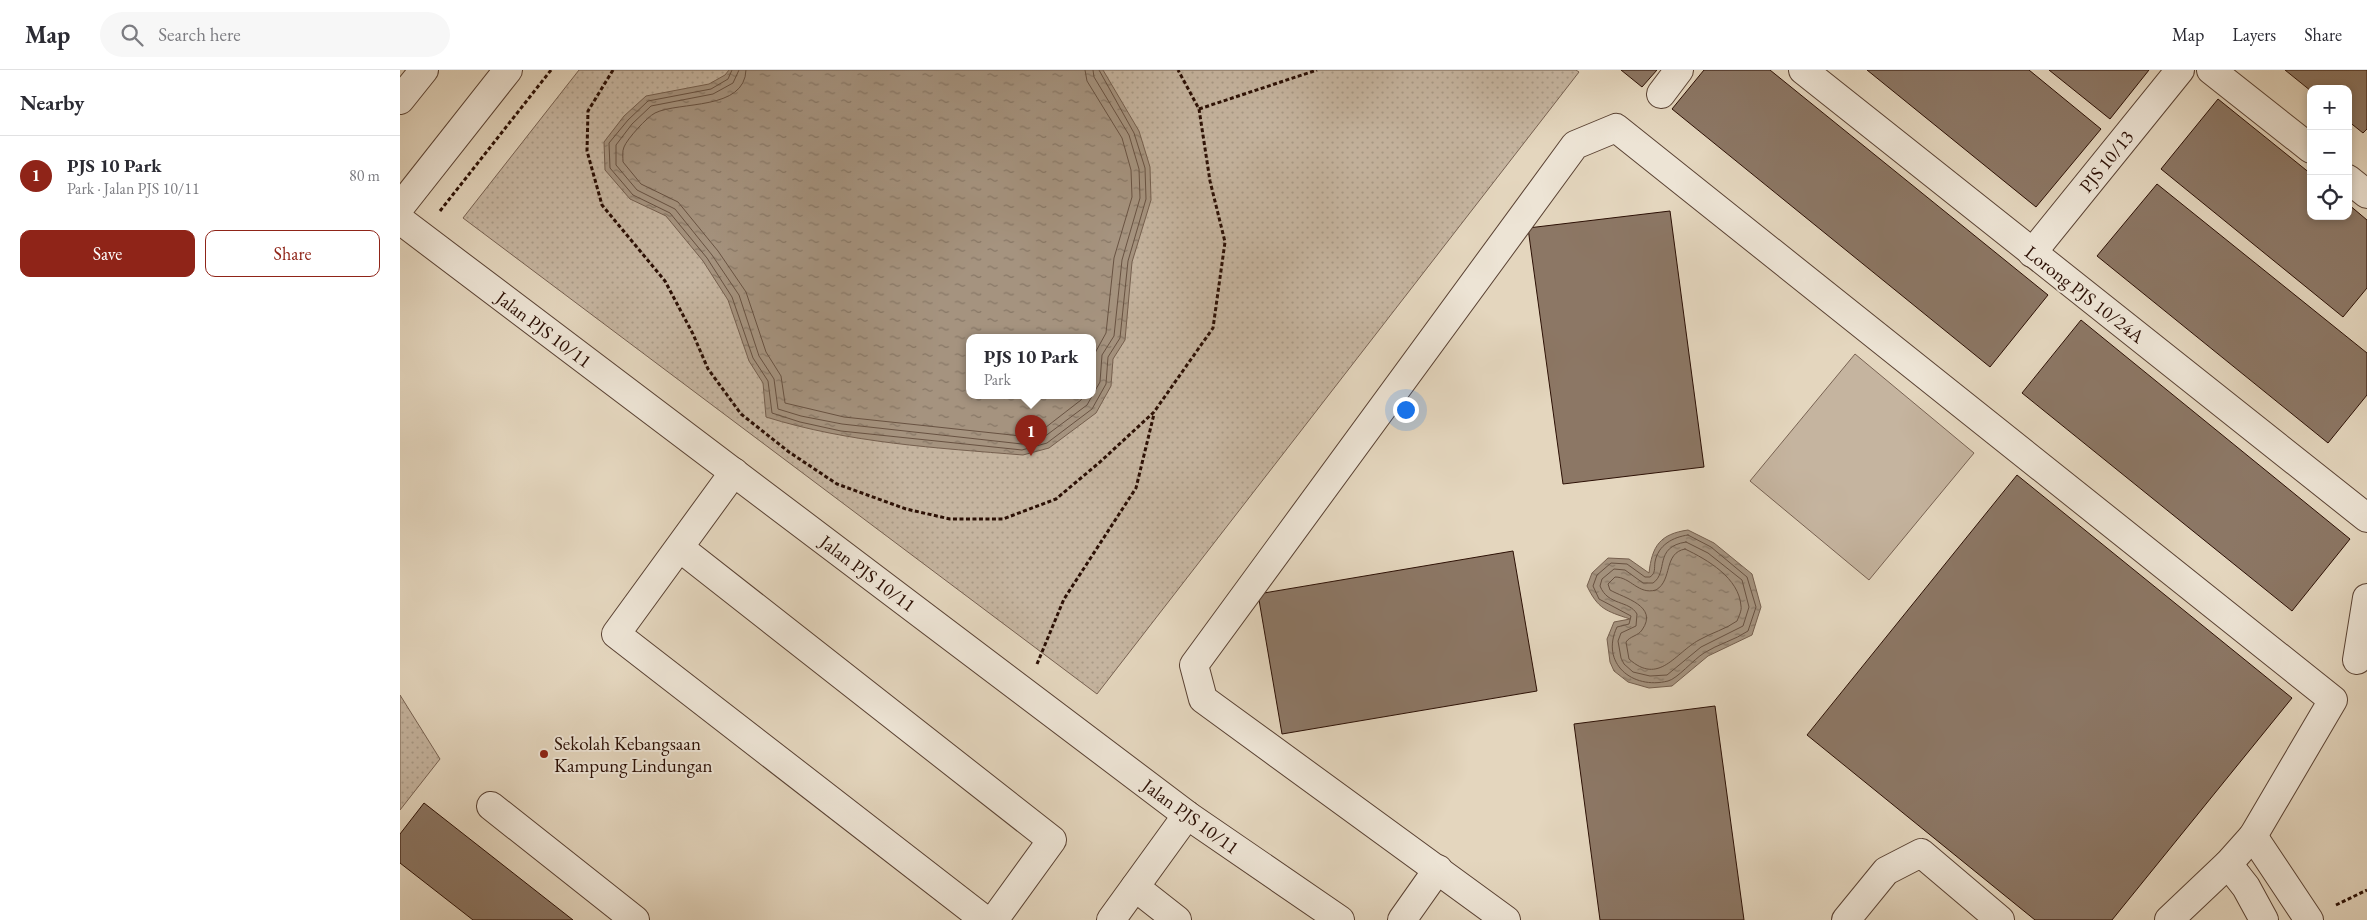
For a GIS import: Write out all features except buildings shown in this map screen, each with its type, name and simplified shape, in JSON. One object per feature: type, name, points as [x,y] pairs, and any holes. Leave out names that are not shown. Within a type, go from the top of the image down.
[{"type":"street","points":[[400,100],[424,70]]},
{"type":"street","points":[[400,207],[508,70]]},
{"type":"street","points":[[1661,94],[1679,70]]},
{"type":"street","name":"Lorong PJS 10/24A","points":[[1803,70],[2367,518]]},
{"type":"street","name":"PJS 10/13","points":[[2032,253],[2180,70]]},
{"type":"street","points":[[2211,70],[2307,146]]},
{"type":"street","points":[[1506,920],[1203,699],[1194,664],[1575,145],[1616,128],[2333,700],[2253,836],[2228,864],[2169,920]]},
{"type":"street","points":[[2352,182],[2367,194]]},
{"type":"street","name":"Jalan PJS 10/11","points":[[400,220],[1187,815],[1340,920]]},
{"type":"street","points":[[734,472],[616,634],[985,920]]},
{"type":"street","points":[[680,548],[1052,840],[994,920]]},
{"type":"street","points":[[2357,660],[2367,598]]},
{"type":"street","points":[[491,806],[635,920]]},
{"type":"street","points":[[1111,920],[1187,815]]},
{"type":"street","points":[[2253,836],[2309,920]]},
{"type":"street","points":[[1846,920],[1886,870],[1921,853],[2000,920]]},
{"type":"street","points":[[2228,864],[2246,888],[2264,920]]},
{"type":"street","points":[[1402,920],[1438,869]]},
{"type":"street","points":[[1135,887],[1177,920]]},
{"type":"path","points":[[434,219],[551,70]]},
{"type":"path","points":[[613,70],[588,111],[587,151],[602,204],[665,281],[693,334],[708,369],[741,414],[789,452],[837,484],[906,510],[950,519],[1003,519],[1056,499],[1154,412],[1213,328],[1225,242],[1210,181],[1198,108],[1178,70]]},
{"type":"path","points":[[1198,108],[1317,70]]},
{"type":"path","points":[[1037,664],[1064,599],[1136,488],[1154,412]]},
{"type":"path","points":[[1029,659],[1045,670]]},
{"type":"shaded area","points":[[579,70],[1576,70],[1579,72],[1097,694],[463,218]]},
{"type":"shaded area","points":[[1855,354],[1974,453],[1869,580],[1750,481]]},
{"type":"shaded area","points":[[400,695],[440,759],[400,810]]},
{"type":"water","points":[[729,70],[1103,70],[1139,131],[1150,167],[1151,200],[1132,262],[1125,340],[1113,359],[1111,386],[1096,413],[1049,448],[1023,455],[926,447],[861,439],[797,426],[766,417],[763,383],[749,361],[728,300],[703,261],[666,216],[630,199],[605,170],[604,142],[624,116],[646,96],[709,84],[725,75]]},
{"type":"water","points":[[1688,530],[1714,543],[1752,574],[1761,607],[1752,635],[1708,656],[1672,686],[1649,688],[1628,682],[1614,671],[1610,662],[1607,639],[1614,622],[1630,619],[1609,611],[1595,600],[1587,586],[1592,573],[1608,558],[1629,559],[1649,573],[1652,555],[1659,543],[1664,538]]},
{"type":"place","name":"PJS 10 Park","points":[[1031,456]]},
{"type":"place","name":"Sekolah Kebangsaan Kampung Lindungan","points":[[544,754]]}]
